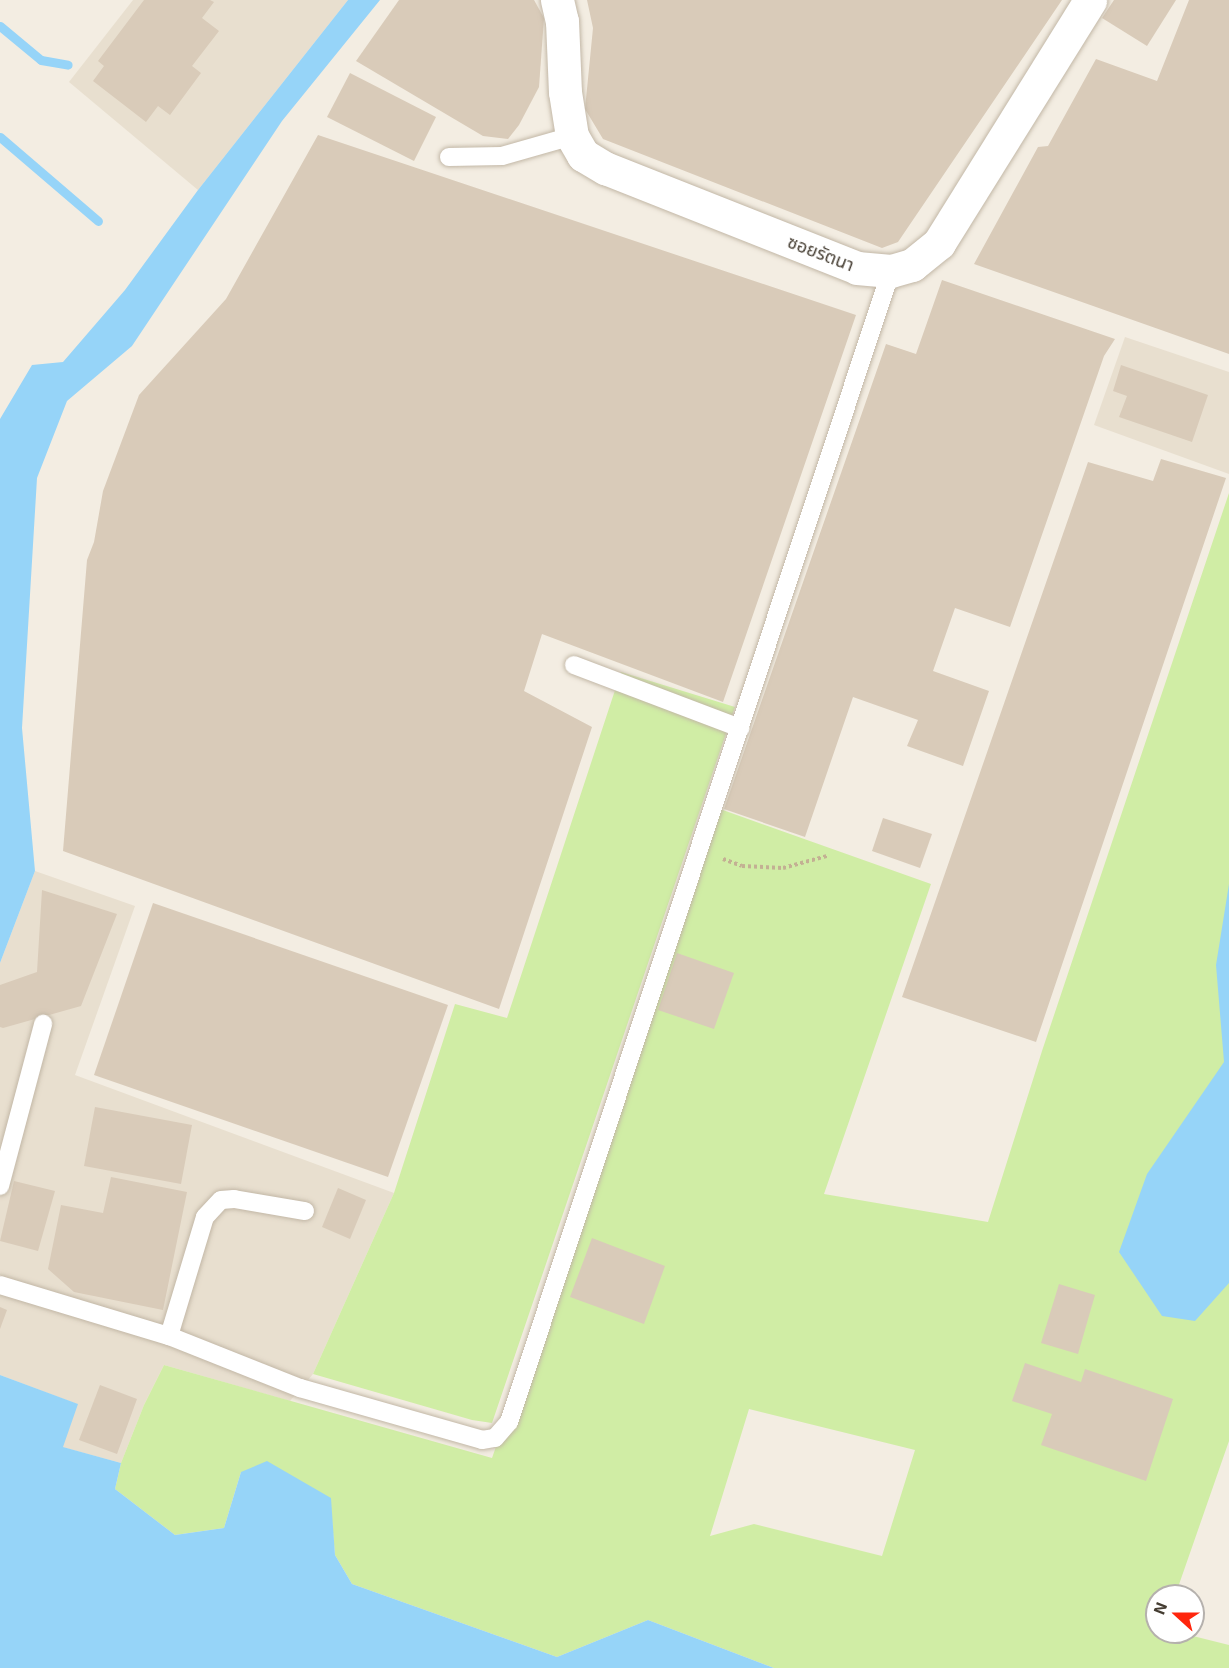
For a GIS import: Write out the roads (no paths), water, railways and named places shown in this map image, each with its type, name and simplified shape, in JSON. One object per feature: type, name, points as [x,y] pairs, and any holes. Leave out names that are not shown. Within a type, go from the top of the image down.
[{"type":"street","name":"ซอยรัตนา","points":[[557,0],[562,21],[565,92],[572,136],[584,155],[604,168],[857,268],[891,271],[912,265],[939,243],[1090,0]]},
{"type":"lane","points":[[450,157],[502,156],[572,136]]},
{"type":"lane","points":[[0,1285],[169,1336],[300,1388],[482,1440],[495,1438],[509,1422],[891,271]]},
{"type":"lane","points":[[574,665],[740,728]]},
{"type":"lane","points":[[0,1186],[44,1024]]},
{"type":"lane","points":[[169,1336],[205,1217],[222,1200],[234,1199],[305,1211]]},
{"type":"water","points":[[348,0],[380,0],[282,121],[132,346],[67,401],[37,478],[22,728],[35,871],[0,963],[0,419],[32,365],[63,362],[125,290],[198,190]]},
{"type":"water","points":[[1229,884],[1229,1283],[1195,1321],[1162,1316],[1119,1252],[1147,1174],[1224,1062],[1216,965]]},
{"type":"water","points":[[0,1375],[78,1404],[63,1447],[121,1463],[115,1489],[175,1535],[224,1528],[241,1472],[267,1461],[331,1498],[335,1555],[352,1584],[557,1657],[648,1620],[774,1668],[0,1668]]},
{"type":"waterway","points":[[0,26],[41,60],[68,65]]},
{"type":"waterway","points":[[0,137],[98,221]]}]
